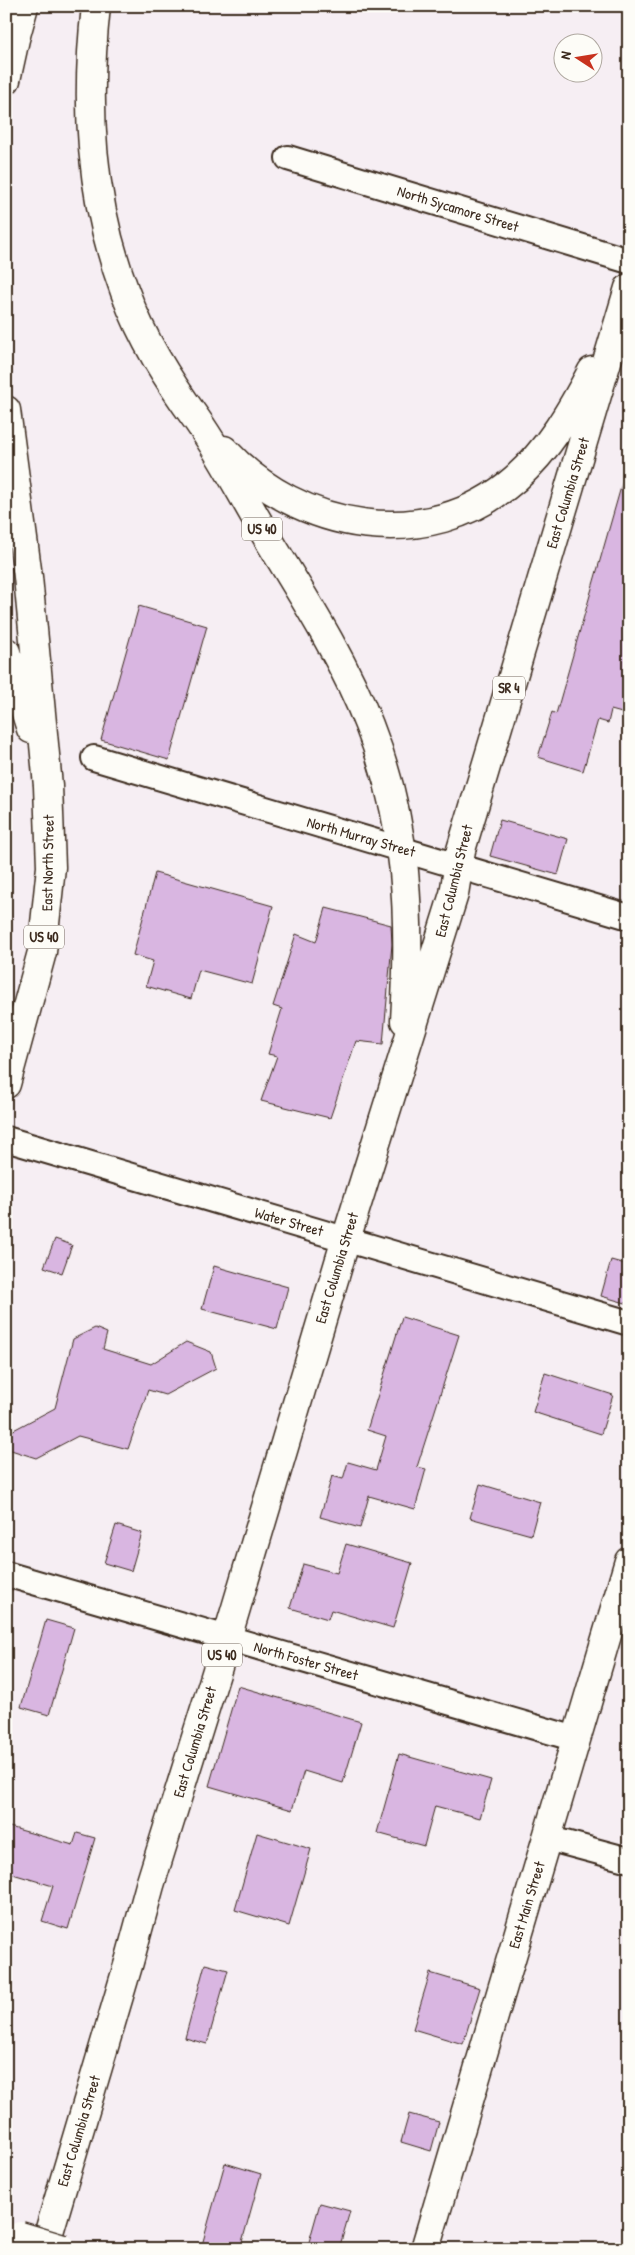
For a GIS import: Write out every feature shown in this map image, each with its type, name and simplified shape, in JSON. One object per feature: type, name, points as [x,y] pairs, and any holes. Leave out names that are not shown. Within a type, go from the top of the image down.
[{"type":"main road","points":[[6,80],[24,6]]},
{"type":"main road","name":"US 40","points":[[96,6],[90,52],[89,100],[91,140],[98,196],[110,247],[125,293],[143,334],[168,379],[197,420],[323,631],[350,682],[369,724],[387,776],[403,849],[407,895],[407,974],[402,1062]]},
{"type":"main road","name":"East Columbia Street","points":[[44,2249],[127,1972],[150,1885],[227,1638],[346,1239],[454,894],[457,865],[629,288]]},
{"type":"main road","points":[[197,420],[244,469],[300,506],[329,517],[362,524],[392,526],[418,524],[443,518],[469,508],[495,494],[514,480],[536,458],[575,403],[621,314]]},
{"type":"main road","name":"US 40","points":[[6,410],[28,577],[48,786]]},
{"type":"main road","points":[[6,652],[48,786]]},
{"type":"main road","name":"East North Street","points":[[6,1084],[36,977],[46,927],[51,867],[48,786]]},
{"type":"main road","name":"East Main Street","points":[[425,2249],[629,1561]]},
{"type":"main road","points":[[13,2234],[63,2249]]},
{"type":"street","name":"North Sycamore Street","points":[[288,158],[629,261]]},
{"type":"street","name":"North Murray Street","points":[[94,758],[629,917]]},
{"type":"street","name":"Water Street","points":[[6,1139],[629,1322]]},
{"type":"street","name":"North Foster Street","points":[[6,1574],[576,1739]]},
{"type":"street","points":[[547,1838],[629,1860]]},
{"type":"building","points":[[625,473],[629,473],[629,715],[611,710],[608,723],[598,720],[583,771],[538,757],[552,712],[556,714]]},
{"type":"building","points":[[139,606],[207,626],[169,760],[101,740]]},
{"type":"building","points":[[500,820],[568,839],[558,875],[490,856]]},
{"type":"building","points":[[155,873],[273,906],[252,984],[199,970],[191,999],[146,986],[153,961],[133,955]]},
{"type":"building","points":[[326,908],[391,925],[392,944],[383,1044],[356,1041],[330,1118],[261,1101],[277,1056],[268,1054],[282,1009],[273,1006],[296,934],[316,942]]},
{"type":"building","points":[[55,1239],[72,1245],[62,1273],[44,1267]]},
{"type":"building","points":[[611,1260],[629,1265],[629,1304],[601,1296]]},
{"type":"building","points":[[214,1266],[288,1287],[277,1329],[202,1309]]},
{"type":"building","points":[[402,1317],[459,1335],[417,1467],[426,1469],[415,1509],[369,1496],[360,1528],[320,1517],[332,1476],[343,1479],[348,1462],[376,1470],[386,1436],[367,1430]]},
{"type":"building","points":[[95,1328],[107,1333],[103,1349],[151,1364],[186,1342],[211,1352],[216,1368],[165,1395],[148,1390],[128,1449],[78,1436],[36,1458],[11,1450],[6,1442],[6,1434],[55,1408],[73,1339]]},
{"type":"building","points":[[545,1373],[613,1395],[601,1434],[533,1412]]},
{"type":"building","points":[[480,1484],[540,1502],[531,1535],[470,1518]]},
{"type":"building","points":[[116,1525],[142,1533],[131,1571],[104,1563]]},
{"type":"building","points":[[346,1544],[412,1563],[393,1628],[331,1610],[328,1619],[290,1608],[303,1564],[337,1573]]},
{"type":"building","points":[[46,1620],[74,1628],[49,1715],[21,1707]]},
{"type":"building","points":[[238,1686],[361,1722],[343,1783],[304,1771],[292,1810],[209,1786]]},
{"type":"building","points":[[399,1754],[491,1780],[480,1818],[435,1806],[424,1846],[377,1833]]},
{"type":"building","points":[[6,1826],[73,1845],[77,1833],[95,1838],[68,1929],[42,1921],[53,1886],[6,1872]]},
{"type":"building","points":[[257,1833],[311,1849],[289,1926],[235,1910]]},
{"type":"building","points":[[205,1964],[228,1970],[207,2044],[185,2038]]},
{"type":"building","points":[[430,1973],[480,1988],[463,2044],[413,2029]]},
{"type":"building","points":[[409,2114],[439,2122],[431,2151],[401,2142]]},
{"type":"building","points":[[225,2163],[261,2174],[240,2249],[214,2249],[202,2245]]},
{"type":"building","points":[[320,2203],[350,2211],[339,2249],[307,2249]]}]
